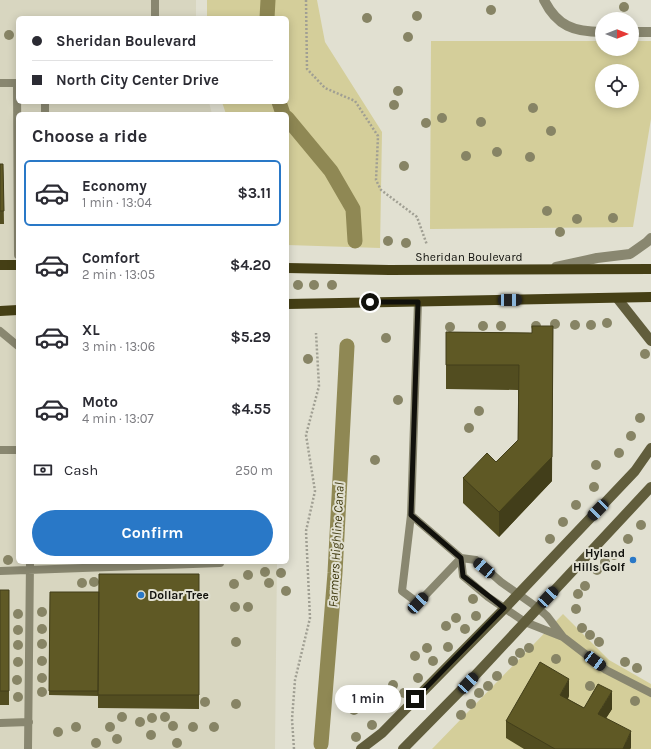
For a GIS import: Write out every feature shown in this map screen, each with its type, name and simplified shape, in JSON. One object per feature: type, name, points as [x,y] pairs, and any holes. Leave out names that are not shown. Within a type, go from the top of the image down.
[{"type":"main road","points":[[0,265],[16,265]]},
{"type":"main road","name":"Sheridan Boulevard","points":[[289,268],[651,269]]},
{"type":"main road","points":[[289,304],[651,297]]},
{"type":"main road","points":[[0,311],[16,310]]},
{"type":"street","points":[[544,0],[550,11],[559,21],[572,29],[595,32]]},
{"type":"street","points":[[639,32],[651,32]]},
{"type":"street","points":[[546,269],[597,258],[630,254],[651,238]]},
{"type":"street","points":[[617,298],[651,341]]},
{"type":"street","points":[[361,749],[382,733],[518,594],[635,471],[651,448]]},
{"type":"street","points":[[403,749],[525,622],[651,487]]},
{"type":"lane","points":[[155,0],[156,16]]},
{"type":"lane","points":[[0,83],[16,83]]},
{"type":"lane","points":[[418,302],[411,515],[402,591],[418,603],[461,558]]},
{"type":"lane","points":[[0,331],[16,344]]},
{"type":"lane","points":[[0,450],[16,450]]},
{"type":"lane","points":[[411,515],[461,558],[476,560],[538,608],[563,637],[606,670],[651,693]]},
{"type":"lane","points":[[461,558],[463,576],[504,608],[525,622],[563,637]]},
{"type":"lane","points":[[28,749],[30,564]]},
{"type":"lane","points":[[0,571],[30,572],[199,564]]},
{"type":"lane","points":[[0,723],[29,722]]},
{"type":"path","points":[[306,0],[307,69],[325,88],[355,101],[378,136],[376,180],[381,190],[417,217],[427,245]]},
{"type":"path","points":[[294,749],[292,719],[295,680],[310,618],[306,531],[315,492],[306,435],[320,386],[316,333]]},
{"type":"shaded area","points":[[0,0],[196,0],[196,16],[16,16],[16,104],[210,104],[212,112],[16,112],[16,564],[277,564],[275,749],[0,749]]},
{"type":"shaded area","points":[[207,0],[317,0],[325,42],[382,132],[380,248],[289,245],[289,112],[225,112],[223,104],[289,104],[289,16],[207,16]]},
{"type":"shaded area","points":[[431,41],[595,41],[595,56],[639,56],[639,41],[651,41],[651,119],[633,227],[430,229]]},
{"type":"shaded area","points":[[563,614],[609,660],[651,684],[651,749],[432,749]]},
{"type":"building","points":[[0,164],[3,164],[4,211],[0,211]]},
{"type":"building","points":[[532,326],[553,326],[552,457],[499,512],[463,478],[487,453],[496,462],[518,440],[519,365],[446,365],[446,332],[532,333]]},
{"type":"building","points":[[99,574],[199,574],[199,695],[98,695]]},
{"type":"building","points":[[0,590],[9,590],[9,691],[0,691]]},
{"type":"building","points":[[50,592],[99,592],[98,691],[49,691]]},
{"type":"building","points":[[540,662],[569,679],[560,695],[584,708],[598,684],[612,691],[598,714],[631,731],[623,749],[555,749],[506,721]]},
{"type":"waterway","name":"Farmers Highline Canal","points":[[267,16],[268,0]]},
{"type":"waterway","name":"Farmers Highline Canal","points":[[280,104],[282,112]]},
{"type":"waterway","name":"Farmers Highline Canal","points":[[289,120],[331,171],[353,209],[355,241]]},
{"type":"waterway","name":"Farmers Highline Canal","points":[[321,744],[335,573],[347,346]]},
{"type":"place","name":"Hyland Hills Golf","points":[[633,560]]},
{"type":"place","name":"Dollar Tree","points":[[141,595]]},
{"type":"route","points":[[370,302],[418,302],[411,515],[461,558],[463,576],[504,608],[415,699]]}]
